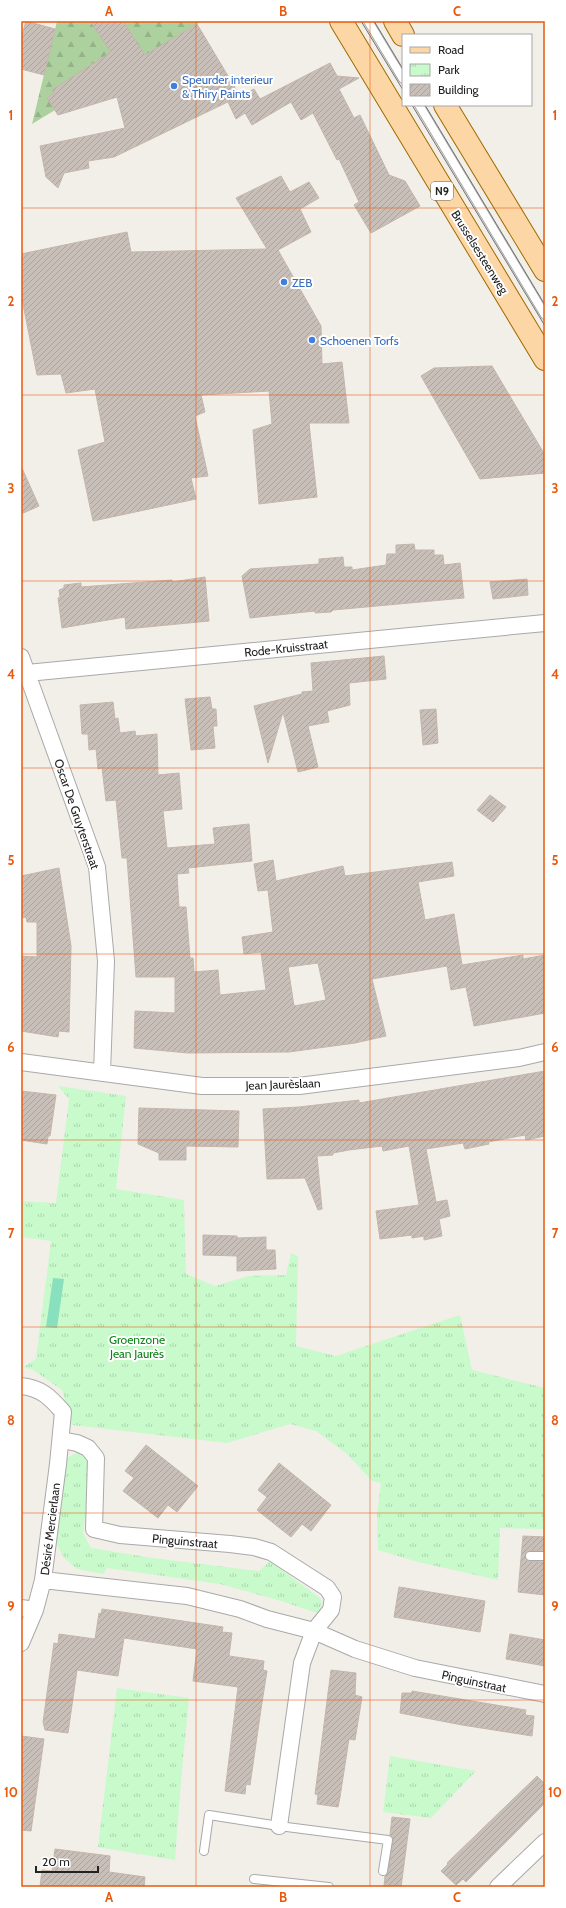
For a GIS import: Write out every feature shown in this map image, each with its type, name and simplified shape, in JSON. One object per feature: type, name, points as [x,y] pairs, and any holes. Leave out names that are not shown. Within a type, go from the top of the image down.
[{"type":"main road","name":"Brusselsesteenweg","points":[[341,21],[545,359]]},
{"type":"main road","points":[[395,21],[402,34]]},
{"type":"main road","points":[[446,106],[545,270]]},
{"type":"street","name":"Rode-Kruisstraat","points":[[27,673],[545,623]]},
{"type":"street","name":"Oscar De Gruyterstraat","points":[[21,657],[97,867],[106,961],[102,1073]]},
{"type":"street","name":"Jean Jaurèslaan","points":[[21,1062],[202,1086],[299,1086],[520,1058],[545,1052]]},
{"type":"street","name":"Désiré Mercierlaan","points":[[21,1386],[29,1387],[49,1396],[63,1412],[61,1440],[43,1580],[28,1609],[21,1643]]},
{"type":"street","name":"Pinguinstraat","points":[[61,1440],[77,1443],[88,1448],[96,1458],[94,1529],[120,1535],[254,1547],[270,1552],[327,1588],[333,1597],[331,1610],[314,1632],[302,1663],[278,1826]]},
{"type":"street","name":"Pinguinstraat","points":[[43,1580],[186,1596],[240,1609],[267,1619],[314,1632],[355,1649],[415,1668],[545,1694]]},
{"type":"street","points":[[498,1887],[545,1842]]},
{"type":"lane","points":[[368,21],[402,77]]},
{"type":"lane","points":[[420,106],[545,315]]},
{"type":"lane","points":[[530,1556],[545,1556]]},
{"type":"lane","points":[[204,1851],[209,1815],[278,1826],[388,1840],[383,1871]]},
{"type":"lane","points":[[254,1879],[329,1887]]},
{"type":"green space","points":[[57,21],[202,21],[32,124]]},
{"type":"green space","name":"Groenzone Jean Jaurès","points":[[58,1086],[126,1096],[116,1189],[184,1200],[186,1274],[215,1286],[249,1276],[286,1275],[291,1253],[298,1256],[296,1346],[336,1356],[460,1315],[472,1370],[545,1388],[545,1529],[500,1528],[498,1580],[418,1562],[378,1550],[377,1515],[381,1483],[372,1481],[347,1454],[316,1431],[290,1424],[227,1443],[72,1425],[62,1390],[32,1369],[22,1368],[36,1359],[51,1241],[21,1237],[21,1201],[56,1203],[69,1099]]},
{"type":"green space","points":[[53,1278],[64,1279],[57,1328],[46,1327]]},
{"type":"green space","points":[[80,1451],[84,1452],[91,1467],[83,1533],[91,1548],[153,1558],[259,1571],[270,1561],[321,1599],[322,1605],[317,1613],[220,1584],[107,1568],[103,1574],[77,1569],[64,1558],[56,1543],[67,1458]]},
{"type":"green space","points":[[117,1688],[189,1698],[175,1860],[98,1847]]},
{"type":"green space","points":[[390,1756],[476,1771],[431,1818],[383,1812]]},
{"type":"building","points":[[26,21],[55,29],[44,75],[21,69],[21,39]]},
{"type":"building","points":[[90,21],[123,21],[145,55],[197,24],[240,96],[114,157],[88,161],[89,168],[64,173],[58,188],[46,177],[40,146],[125,128],[117,97],[58,115],[47,98],[54,93],[52,90],[111,52]]},
{"type":"building","points":[[330,63],[337,76],[359,78],[339,89],[354,118],[360,115],[389,175],[405,181],[420,206],[371,233],[354,205],[359,202],[339,159],[337,160],[313,113],[301,120],[291,102],[252,125],[245,113],[236,119],[228,102],[254,89],[260,99]]},
{"type":"building","points":[[281,176],[290,192],[309,182],[319,198],[300,209],[311,232],[278,250],[321,326],[322,364],[342,362],[349,423],[309,423],[317,497],[259,504],[253,430],[272,424],[269,391],[201,395],[205,412],[195,416],[208,476],[191,478],[196,499],[93,521],[78,450],[105,442],[95,389],[66,393],[61,374],[37,375],[21,294],[21,254],[127,232],[131,252],[267,249],[236,198]]},
{"type":"building","points":[[492,366],[545,455],[545,473],[480,479],[421,376],[434,368]]},
{"type":"building","points":[[21,466],[39,506],[21,514]]},
{"type":"building","points":[[414,544],[415,550],[434,550],[434,555],[443,555],[444,565],[460,563],[464,598],[333,610],[331,612],[315,613],[315,611],[250,618],[242,576],[250,569],[319,564],[319,559],[343,557],[344,567],[352,567],[352,570],[386,565],[387,554],[396,554],[396,545]]},
{"type":"building","points":[[205,577],[209,621],[126,629],[125,617],[62,628],[58,598],[60,597],[59,590],[64,588],[64,585],[81,583],[81,587],[172,580],[172,582]]},
{"type":"building","points":[[527,579],[528,595],[493,599],[490,582]]},
{"type":"building","points":[[384,656],[386,679],[349,683],[350,705],[327,711],[329,722],[308,726],[318,767],[298,772],[283,712],[268,763],[254,706],[302,694],[302,692],[313,691],[311,663]]},
{"type":"building","points":[[210,697],[212,709],[216,709],[217,726],[213,726],[215,748],[191,750],[185,699]]},
{"type":"building","points":[[113,702],[115,719],[118,718],[120,733],[135,731],[136,736],[157,734],[158,775],[179,773],[182,809],[163,811],[167,848],[215,844],[213,828],[249,824],[252,861],[188,868],[189,873],[177,874],[179,907],[186,907],[190,958],[193,958],[194,972],[218,970],[220,995],[266,990],[261,952],[244,954],[242,937],[273,932],[268,890],[258,891],[254,864],[273,860],[276,881],[343,866],[345,876],[452,862],[454,876],[418,882],[425,920],[454,914],[462,965],[523,955],[523,959],[545,955],[545,1013],[474,1026],[466,987],[451,990],[447,966],[372,979],[386,1036],[355,1043],[289,1052],[188,1053],[134,1048],[135,1011],[175,1013],[175,977],[136,977],[127,858],[122,858],[116,800],[106,801],[102,768],[98,769],[96,749],[89,750],[88,734],[82,734],[80,705]],"holes":[[[318,963],[326,1000],[294,1006],[288,967]]]},
{"type":"building","points":[[436,709],[438,743],[423,745],[420,710]]},
{"type":"building","points":[[490,795],[506,807],[493,822],[477,810]]},
{"type":"building","points":[[59,868],[71,946],[69,1032],[59,1031],[58,1037],[21,1031],[21,956],[37,957],[37,922],[27,922],[26,917],[21,918],[21,876]]},
{"type":"building","points":[[545,1071],[545,1136],[526,1140],[525,1135],[488,1142],[489,1144],[465,1149],[463,1143],[426,1149],[436,1202],[447,1200],[450,1216],[439,1219],[442,1236],[424,1240],[424,1236],[412,1238],[412,1235],[380,1239],[376,1211],[419,1205],[409,1146],[383,1151],[382,1146],[349,1150],[333,1153],[333,1155],[317,1156],[322,1209],[318,1210],[305,1178],[267,1179],[263,1109],[299,1107],[359,1100],[359,1103]]},
{"type":"building","points":[[21,1091],[56,1095],[50,1136],[48,1136],[47,1144],[21,1140]]},
{"type":"building","points":[[139,1108],[239,1111],[238,1147],[186,1146],[186,1160],[159,1160],[159,1153],[138,1144]]},
{"type":"building","points":[[203,1235],[237,1236],[237,1238],[266,1237],[266,1250],[275,1250],[276,1269],[237,1271],[237,1256],[203,1255]]},
{"type":"building","points":[[146,1445],[198,1486],[177,1512],[168,1505],[158,1518],[123,1491],[134,1478],[125,1471]]},
{"type":"building","points":[[279,1463],[331,1505],[311,1531],[302,1524],[291,1537],[257,1510],[267,1497],[258,1490]]},
{"type":"building","points":[[523,1536],[545,1537],[545,1550],[530,1551],[525,1556],[528,1561],[545,1562],[545,1595],[518,1592]]},
{"type":"building","points":[[399,1587],[485,1601],[480,1632],[394,1617]]},
{"type":"building","points":[[102,1609],[223,1627],[222,1632],[232,1633],[229,1656],[264,1661],[263,1670],[267,1671],[250,1785],[246,1784],[245,1794],[225,1791],[238,1687],[193,1681],[197,1649],[124,1638],[118,1676],[77,1670],[68,1733],[45,1730],[43,1722],[54,1643],[58,1644],[59,1634],[95,1639],[99,1613],[101,1614]]},
{"type":"building","points":[[510,1634],[545,1640],[545,1666],[506,1659]]},
{"type":"building","points":[[331,1670],[356,1673],[355,1695],[362,1697],[355,1740],[349,1739],[338,1807],[317,1804],[318,1795],[315,1794]]},
{"type":"building","points":[[412,1691],[526,1710],[525,1715],[534,1716],[532,1736],[400,1713],[402,1693],[412,1693]]},
{"type":"building","points":[[21,1736],[44,1739],[31,1831],[21,1830]]},
{"type":"building","points":[[537,1776],[545,1784],[545,1803],[466,1882],[463,1879],[456,1885],[441,1871],[448,1864],[447,1863]]},
{"type":"building","points":[[392,1817],[410,1819],[401,1887],[384,1886],[393,1841],[390,1835]]},
{"type":"building","points":[[55,1849],[110,1856],[109,1872],[145,1877],[144,1887],[40,1887],[42,1870],[52,1871]]},
{"type":"tram line","points":[[361,21],[402,88]]},
{"type":"tram line","points":[[374,21],[402,67]]},
{"type":"tram line","points":[[413,106],[545,326]]},
{"type":"tram line","points":[[426,106],[545,305]]},
{"type":"place","name":"Speurder interieur & Thiry Paints","points":[[174,86]]},
{"type":"place","name":"ZEB","points":[[284,282]]},
{"type":"place","name":"Schoenen Torfs","points":[[312,340]]}]
